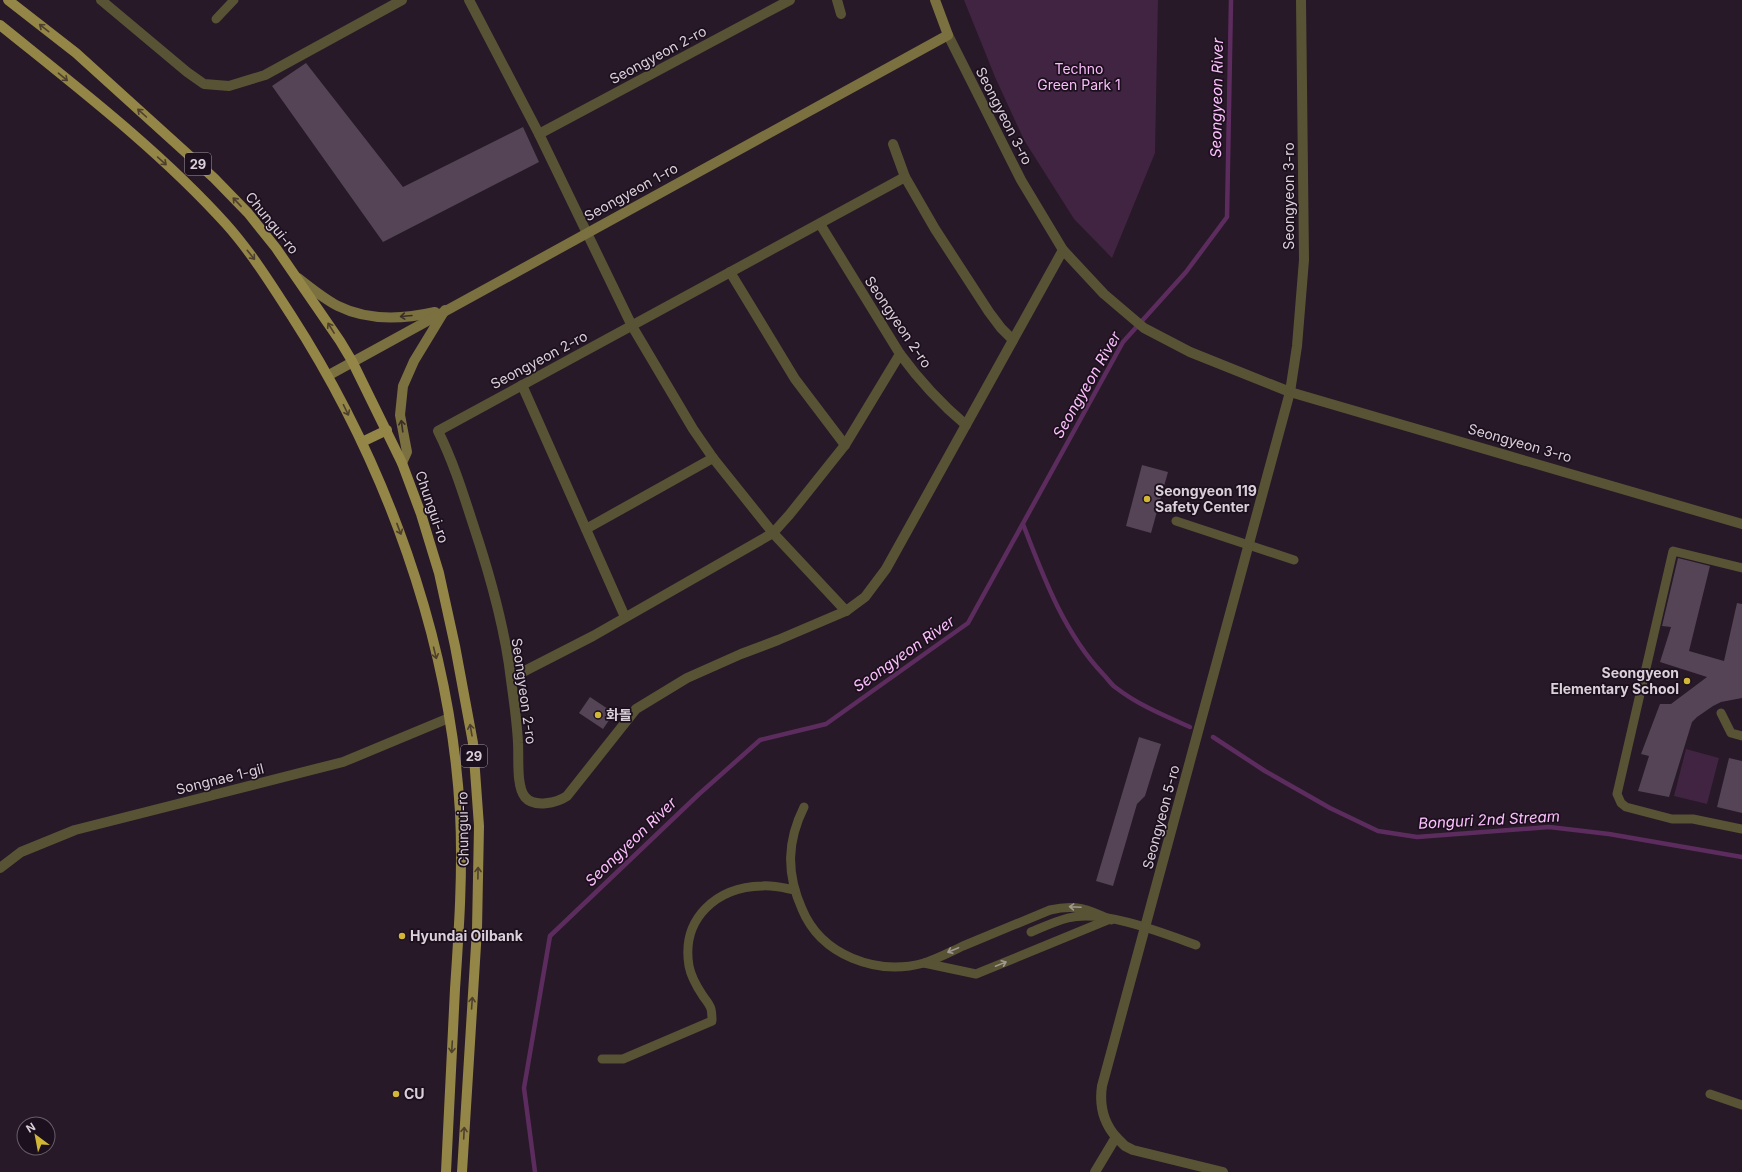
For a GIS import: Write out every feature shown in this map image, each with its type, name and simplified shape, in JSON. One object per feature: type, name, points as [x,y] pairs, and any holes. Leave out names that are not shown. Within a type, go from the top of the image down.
[{"type":"main road","name":"Chungui-ro","points":[[8,0],[76,53],[214,178],[252,219],[297,277],[352,361],[402,463],[421,514],[439,573],[455,646],[473,743],[479,826],[478,929],[462,1172]]},
{"type":"main road","name":"Seongyeon 3-ro","points":[[935,0],[948,35]]},
{"type":"main road","name":"Chungui-ro","points":[[0,25],[128,130],[190,186],[228,226],[256,261],[328,375],[362,442],[400,531],[413,571],[442,678],[455,758],[460,814],[460,899],[446,1172]]},
{"type":"main road","name":"Seongyeon 1-ro","points":[[328,375],[948,35]]},
{"type":"main road","points":[[297,277],[339,306],[365,315],[398,317],[445,310]]},
{"type":"main road","points":[[402,463],[406,452],[400,415],[403,386],[414,361],[445,310]]},
{"type":"main road","points":[[362,442],[387,430]]},
{"type":"street","points":[[101,0],[187,72],[204,84],[229,86],[266,75],[402,0]]},
{"type":"street","points":[[469,0],[539,134],[632,326],[693,429],[713,458],[773,533],[846,611]]},
{"type":"street","name":"Seongyeon 2-ro","points":[[539,134],[790,0]]},
{"type":"street","points":[[837,0],[841,14]]},
{"type":"street","name":"Seongyeon 3-ro","points":[[1290,392],[1297,346],[1304,260],[1301,0]]},
{"type":"street","name":"Seongyeon 3-ro","points":[[948,35],[1021,180],[1063,250],[1104,294],[1144,328],[1190,352],[1290,392],[1742,524]]},
{"type":"street","points":[[893,144],[905,177],[935,230],[1001,328],[1013,340]]},
{"type":"street","name":"Seongyeon 2-ro","points":[[905,177],[438,431],[461,486],[492,583],[511,678],[522,792],[524,796],[533,802],[552,803],[562,800],[573,790],[636,709],[694,675],[846,611],[865,597],[876,584],[1063,250]]},
{"type":"street","name":"Seongyeon 2-ro","points":[[820,224],[900,354],[913,372],[942,405],[966,425]]},
{"type":"street","points":[[730,272],[795,379],[845,445]]},
{"type":"street","points":[[511,678],[593,636],[773,533],[845,445],[900,354]]},
{"type":"street","points":[[522,385],[625,617]]},
{"type":"street","name":"Seongyeon 5-ro","points":[[1223,1172],[1133,1150],[1125,1146],[1106,1125],[1103,1116],[1101,1096],[1290,392]]},
{"type":"street","points":[[586,529],[713,458]]},
{"type":"street","name":"Songnae 1-gil","points":[[0,868],[21,852],[75,830],[343,762],[448,718]]},
{"type":"street","points":[[1095,1172],[1116,1137]]},
{"type":"lane","points":[[216,19],[234,0]]},
{"type":"lane","points":[[1176,521],[1294,560]]},
{"type":"lane","points":[[1742,568],[1672,552],[1617,794],[1621,803],[1626,807],[1672,819],[1693,819],[1742,829]]},
{"type":"lane","points":[[1720,713],[1731,734],[1742,736]]},
{"type":"lane","points":[[804,806],[796,823],[792,839],[790,860],[795,890],[804,914],[822,940],[834,949],[849,957],[863,962],[879,965],[896,966],[924,963],[1050,910],[1065,907],[1079,907],[1111,919]]},
{"type":"lane","points":[[602,1059],[623,1059],[712,1021],[711,1008],[696,986],[689,965],[688,952],[693,926],[698,915],[707,906],[728,893],[751,887],[772,886],[795,890]]},
{"type":"lane","points":[[1031,932],[1069,918],[1097,917],[1146,926],[1196,945]]},
{"type":"lane","points":[[924,963],[976,974],[1111,919]]},
{"type":"lane","points":[[1710,1094],[1742,1105]]},
{"type":"green space","name":"Techno Green Park 1","points":[[964,0],[1158,0],[1155,153],[1112,258],[1074,219],[1024,140],[995,77]]},
{"type":"green space","points":[[1686,749],[1719,758],[1707,804],[1674,796]]},
{"type":"building","points":[[306,63],[403,187],[523,127],[539,162],[383,242],[272,86]]},
{"type":"building","name":"Seongyeon 119 Safety Center","points":[[1142,465],[1168,472],[1151,533],[1126,526]]},
{"type":"building","points":[[1678,558],[1710,566],[1689,651],[1724,661],[1737,603],[1742,604],[1742,698],[1721,702],[1697,717],[1692,722],[1669,797],[1638,791],[1649,756],[1641,754],[1660,704],[1671,704],[1707,677],[1660,662],[1671,627],[1662,626]]},
{"type":"building","points":[[590,697],[614,713],[603,729],[579,713]]},
{"type":"building","points":[[1139,737],[1161,744],[1145,796],[1137,804],[1113,886],[1096,881]]},
{"type":"building","points":[[1729,758],[1742,761],[1742,813],[1717,807]]},
{"type":"waterway","name":"Seongyeon River","points":[[535,1172],[524,1088],[550,936],[698,795],[760,740],[826,724],[968,623],[1123,342],[1186,272],[1227,217],[1231,0]]},
{"type":"waterway","name":"Bonguri 2nd Stream","points":[[1023,524],[1038,564],[1056,603],[1077,641],[1089,658],[1115,687],[1152,710],[1190,727]]},
{"type":"waterway","name":"Bonguri 2nd Stream","points":[[1213,737],[1265,771],[1330,808],[1378,831],[1417,837],[1549,827],[1609,834],[1742,857]]},
{"type":"place","name":"Seongyeon 119 Safety Center","points":[[1147,499]]},
{"type":"place","name":"Seongyeon Elementary School","points":[[1687,681]]},
{"type":"place","name":"화돌","points":[[598,715]]},
{"type":"place","name":"Hyundai Oilbank","points":[[402,936]]},
{"type":"place","name":"CU","points":[[396,1094]]}]
